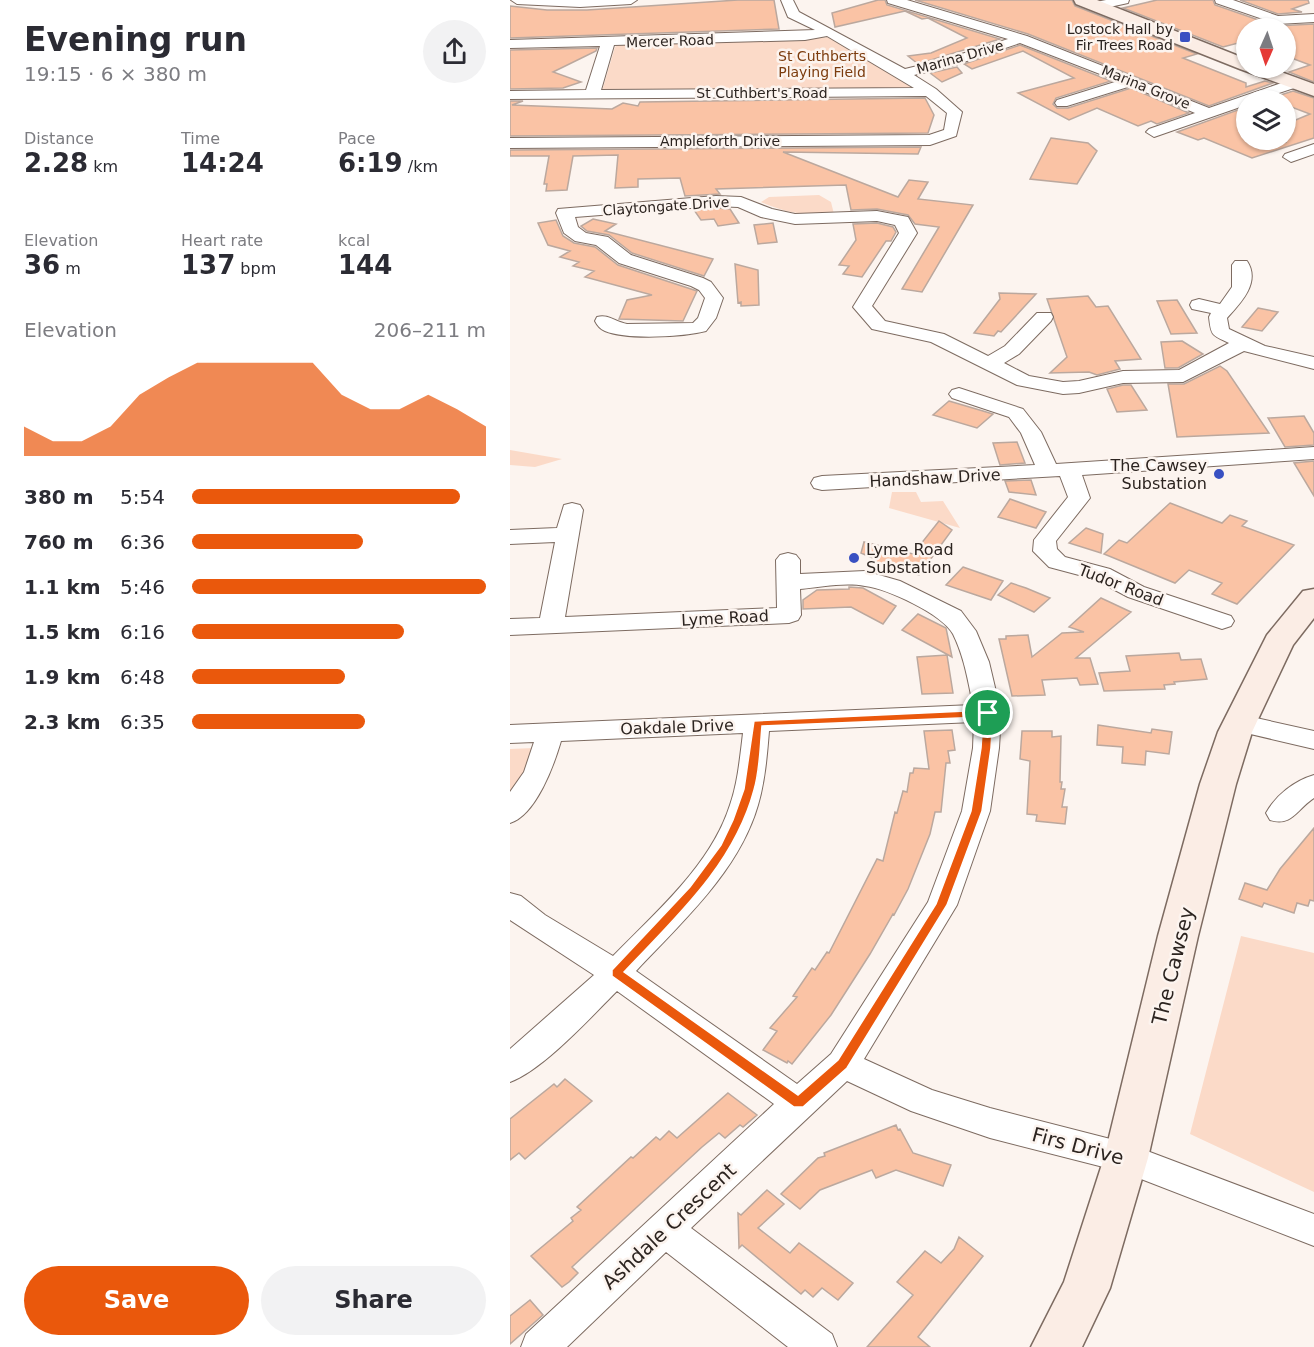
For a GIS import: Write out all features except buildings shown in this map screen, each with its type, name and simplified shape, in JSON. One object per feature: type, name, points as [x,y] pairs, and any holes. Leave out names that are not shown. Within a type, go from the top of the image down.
[{"type":"street","points":[[517,0],[580,3],[631,0]]},
{"type":"street","points":[[787,0],[793,14],[904,73],[931,92]]},
{"type":"street","name":"Marina Grove","points":[[893,0],[1022,39],[1208,113],[1291,84]]},
{"type":"street","points":[[1089,3],[1124,0]]},
{"type":"street","points":[[1221,0],[1277,20],[1314,18]]},
{"type":"street","points":[[1089,3],[1236,61]]},
{"type":"street","name":"Mercer Road","points":[[510,45],[806,36],[829,32]]},
{"type":"street","points":[[1162,32],[1162,38],[1314,90]]},
{"type":"street","name":"Marina Drive","points":[[904,73],[950,62],[1015,41]]},
{"type":"street","points":[[592,94],[608,43]]},
{"type":"street","points":[[1277,78],[1314,96]]},
{"type":"street","points":[[1062,103],[1132,81]]},
{"type":"street","name":"St Cuthbert's Road","points":[[510,95],[931,92]]},
{"type":"street","name":"Ampleforth Drive","points":[[510,143],[930,140],[951,133],[955,117],[955,112],[931,92]]},
{"type":"street","points":[[1154,132],[1208,113]]},
{"type":"street","points":[[1291,157],[1314,149]]},
{"type":"street","name":"Claytongate Drive","points":[[604,321],[611,328],[634,330],[683,330],[700,327],[705,321],[714,298],[705,286],[697,282],[625,259],[602,242],[581,237],[570,229],[564,213],[716,201],[741,202],[767,213],[795,219],[877,216],[902,221],[908,233],[862,307],[879,325],[937,338],[1024,381],[1063,388],[1079,387],[1124,377],[1183,376],[1242,344]]},
{"type":"street","points":[[1241,265],[1244,275],[1242,288],[1218,317],[1220,332],[1242,344],[1314,363]]},
{"type":"street","points":[[1199,305],[1224,310]]},
{"type":"street","points":[[990,363],[1012,350],[1044,317]]},
{"type":"street","points":[[959,394],[1016,413],[1059,470]]},
{"type":"street","name":"Handshaw Drive","points":[[822,483],[1314,453]]},
{"type":"street","name":"Tudor Road","points":[[1059,470],[1079,498],[1045,540],[1045,551],[1057,562],[1102,574],[1136,592],[1222,621]]},
{"type":"street","points":[[551,626],[572,510]]},
{"type":"street","points":[[510,537],[567,534]]},
{"type":"street","name":"Lyme Road","points":[[515,627],[789,615],[789,571],[878,581],[952,616],[964,631],[976,662],[988,713],[986,748],[976,811],[942,905],[843,1064],[798,1103]]},
{"type":"street","name":"The Cawsey","points":[[1056,1347],[1086,1288],[1126,1158],[1178,936],[1218,784],[1238,723],[1278,642],[1314,598]]},
{"type":"street","name":"Oakdale Drive","points":[[510,734],[988,713]]},
{"type":"street","points":[[510,1068],[616,973],[694,890],[725,847],[739,820],[750,789],[757,723]]},
{"type":"street","points":[[1238,723],[1314,740]]},
{"type":"street","points":[[510,813],[537,774],[551,732]]},
{"type":"street","points":[[1280,813],[1294,798],[1314,785]]},
{"type":"street","points":[[510,904],[534,923],[616,973],[798,1103]]},
{"type":"street","name":"Firs Drive","points":[[843,1064],[923,1101],[968,1116],[1126,1158],[1314,1230]]},
{"type":"street","name":"Ashdale Crescent","points":[[540,1347],[798,1103]]},
{"type":"street","points":[[666,1230],[818,1347]]},
{"type":"green space","name":"St Cuthberts Playing Field","points":[[835,37],[914,85],[906,89],[602,91],[615,47],[618,45]]},
{"type":"green space","points":[[819,195],[831,202],[834,214],[797,213],[761,202],[769,197]]},
{"type":"green space","points":[[510,450],[562,459],[535,467],[510,465]]},
{"type":"green space","points":[[892,492],[916,492],[921,502],[943,501],[960,528],[889,508]]},
{"type":"green space","points":[[534,748],[530,765],[510,800],[510,749]]},
{"type":"green space","points":[[1241,936],[1314,953],[1314,1192],[1190,1134]]},
{"type":"place","name":"Lostock Hall by Fir Trees Road","points":[[1185,37]]},
{"type":"place","name":"The Cawsey Substation","points":[[1219,474]]},
{"type":"place","name":"Lyme Road Substation","points":[[854,558]]},
{"type":"route","points":[[988,713],[989,725],[976,811],[942,905],[843,1064],[798,1103],[616,973],[694,890],[725,847],[739,820],[750,789],[757,723],[988,713]]}]
